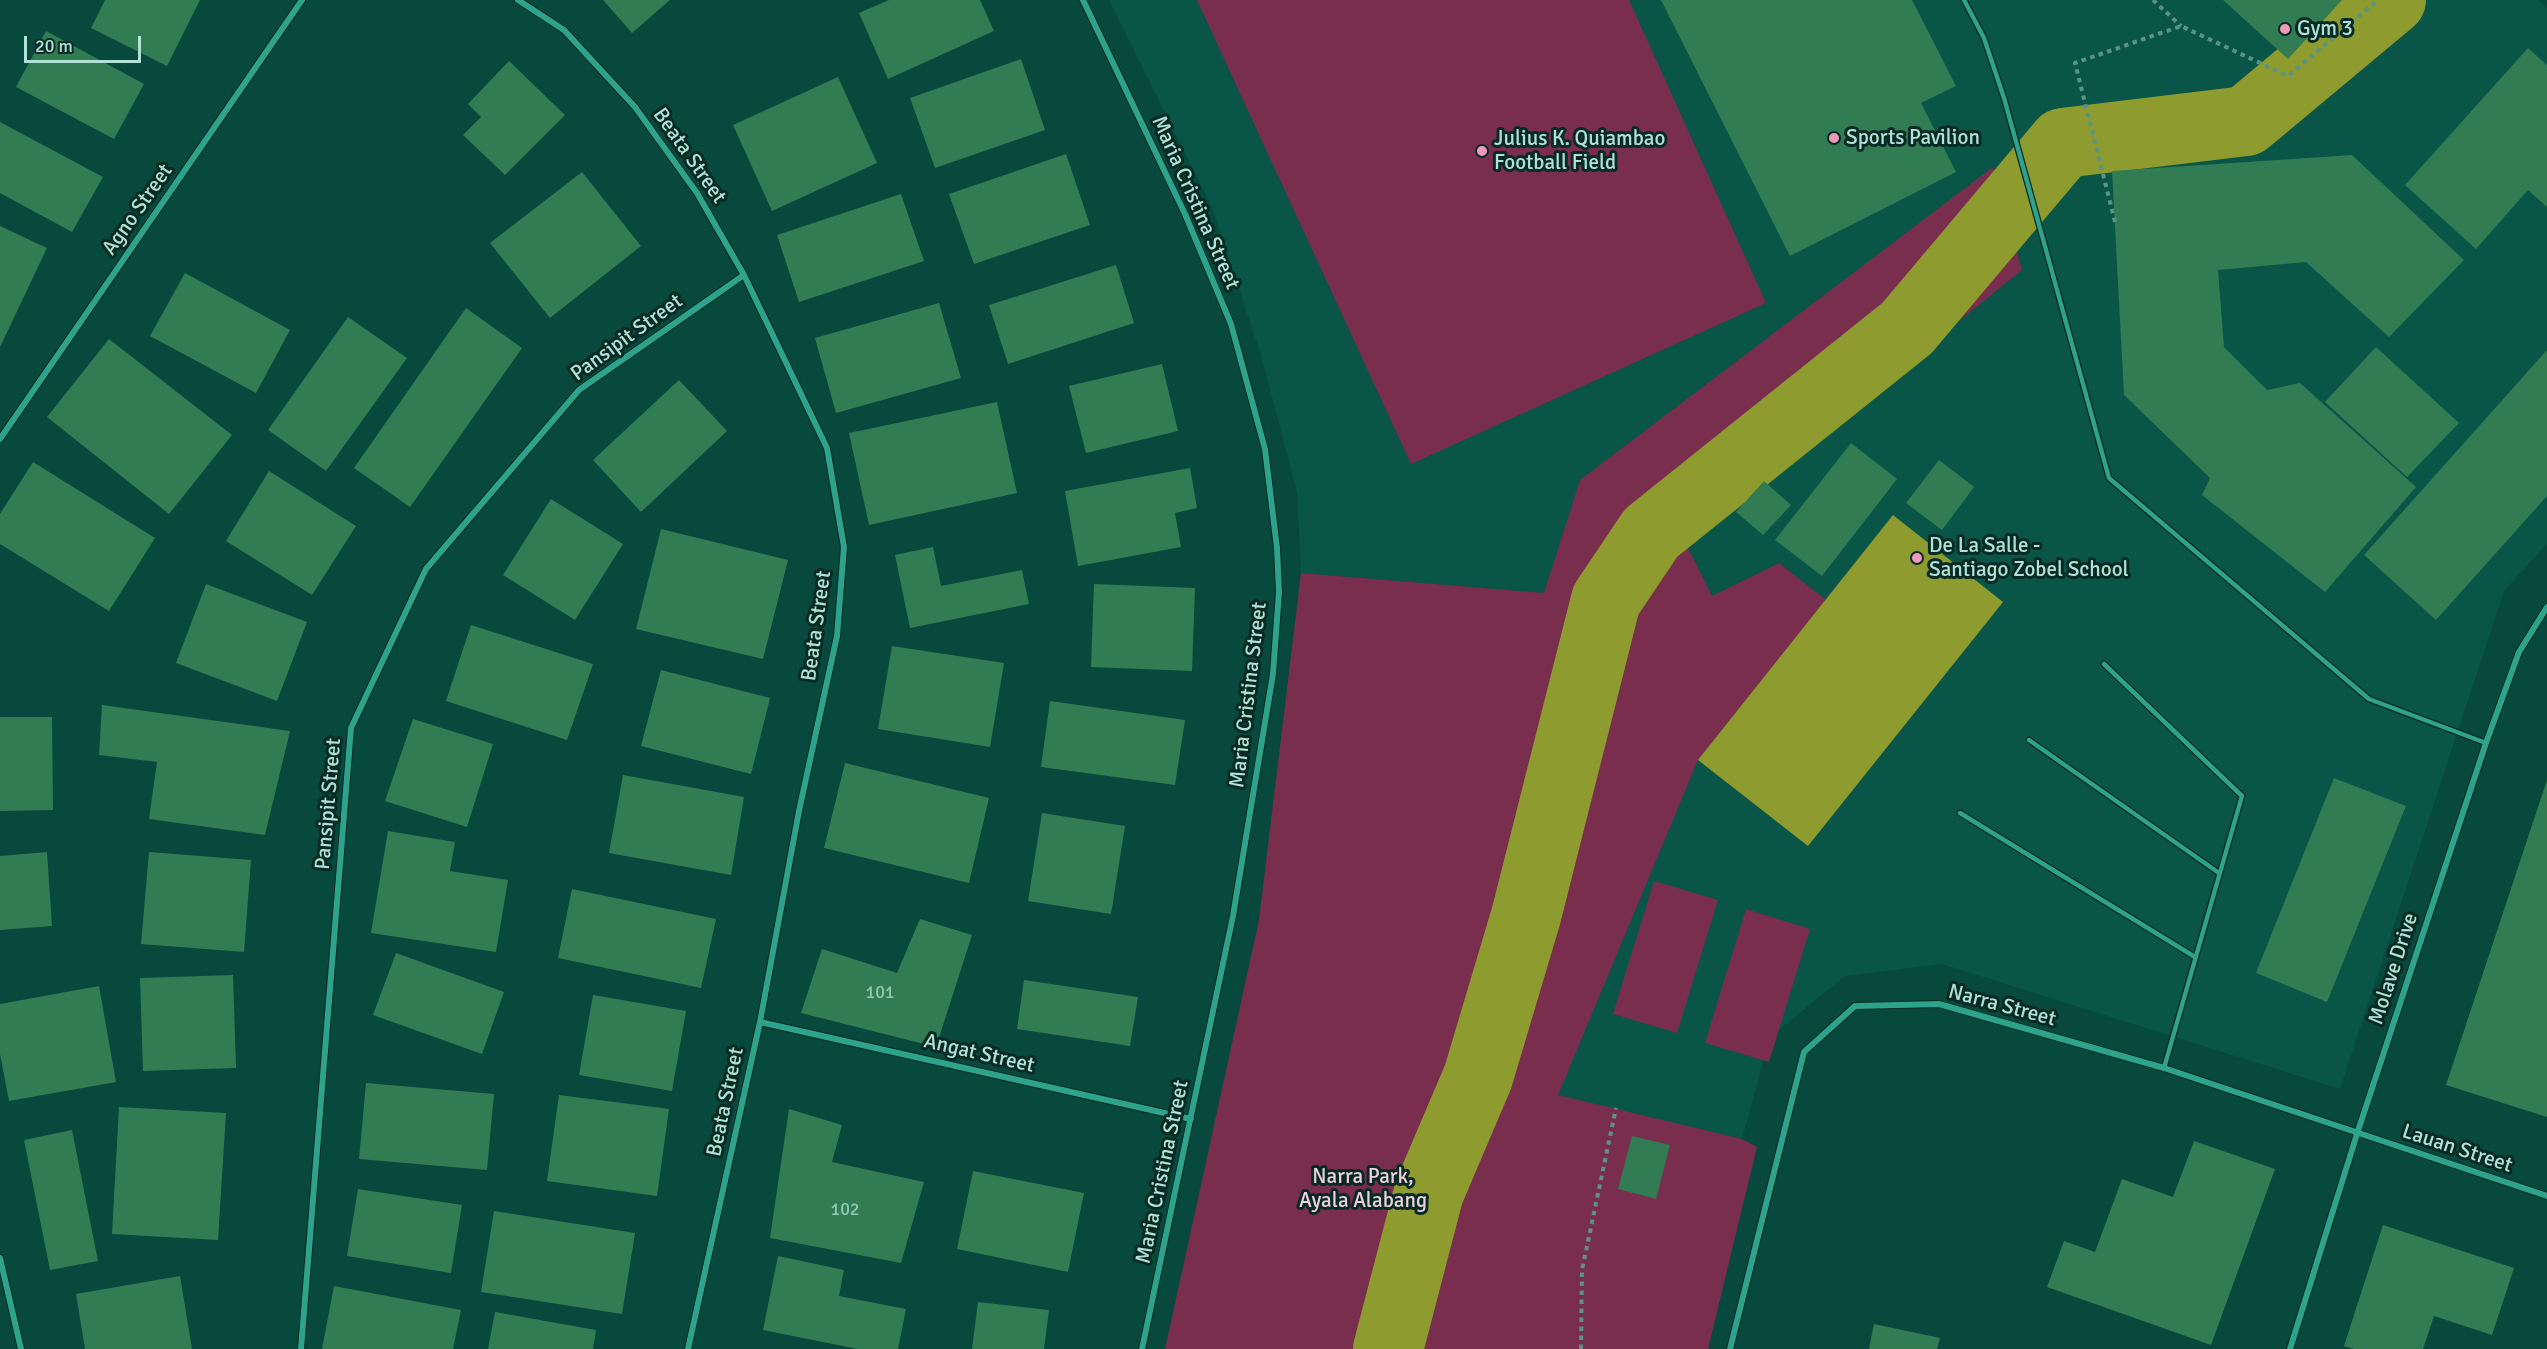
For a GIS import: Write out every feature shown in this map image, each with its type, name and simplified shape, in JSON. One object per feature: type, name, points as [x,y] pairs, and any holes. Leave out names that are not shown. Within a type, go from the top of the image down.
[{"type":"street","name":"Agno Street","points":[[0,439],[302,0]]},
{"type":"street","name":"Beata Street","points":[[518,0],[564,30],[635,107],[697,192],[744,275],[827,448],[844,547],[837,636],[799,811],[760,1022],[688,1349]]},
{"type":"street","name":"Maria Cristina Street","points":[[1083,0],[1185,214],[1231,324],[1265,449],[1277,548],[1279,592],[1273,674],[1233,916],[1142,1349]]},
{"type":"street","name":"Pansipit Street","points":[[301,1349],[351,728],[426,569],[579,390],[744,275]]},
{"type":"street","name":"Molave Drive","points":[[2290,1349],[2356,1134],[2486,743],[2519,652],[2547,607]]},
{"type":"street","name":"Narra Street","points":[[1730,1349],[1804,1052],[1855,1006],[1938,1004],[2164,1068],[2356,1134]]},
{"type":"street","name":"Angat Street","points":[[760,1022],[1191,1119]]},
{"type":"street","name":"Lauan Street","points":[[2356,1134],[2547,1196]]},
{"type":"street","points":[[0,1258],[21,1349]]},
{"type":"lane","points":[[1964,0],[1984,38],[2004,98],[2048,264],[2109,478],[2369,699],[2486,743]]},
{"type":"lane","points":[[2104,664],[2242,796],[2164,1068]]},
{"type":"lane","points":[[2029,740],[2219,873]]},
{"type":"lane","points":[[1960,813],[2195,957]]},
{"type":"path","points":[[2153,0],[2181,26],[2288,76],[2378,0]]},
{"type":"path","points":[[2115,222],[2075,63],[2181,26]]},
{"type":"path","points":[[1581,1349],[1582,1270],[1616,1108]]},
{"type":"shaded area","name":"De La Salle - Santiago Zobel School","points":[[1109,0],[2538,0],[2547,8],[2547,544],[2504,591],[2340,1089],[1942,964],[1845,976],[1770,1037],[1742,1139],[1478,1077],[1588,597],[1301,573],[1297,492],[1261,355],[1212,208]]},
{"type":"shaded area","points":[[1893,515],[2003,602],[1808,846],[1698,760]]},
{"type":"green space","name":"Julius K. Quiambao Football Field","points":[[1197,0],[1629,0],[1766,303],[1411,464]]},
{"type":"green space","name":"Narra Park, Ayala Alabang","points":[[1993,167],[2022,270],[1685,542],[1712,596],[1779,563],[1826,600],[1698,760],[1558,1095],[1742,1139],[1757,1147],[1708,1349],[1165,1349],[1259,920],[1301,573],[1544,593],[1580,480]]},
{"type":"green space","points":[[1654,881],[1718,900],[1677,1033],[1613,1014]]},
{"type":"green space","points":[[1746,909],[1810,929],[1769,1062],[1705,1043]]},
{"type":"building","points":[[105,0],[200,0],[167,66],[91,28]]},
{"type":"building","points":[[603,0],[670,0],[632,33]]},
{"type":"building","points":[[889,0],[980,0],[994,31],[888,79],[859,13]]},
{"type":"building","name":"Sports Pavilion","points":[[1661,0],[1912,0],[1956,86],[1921,103],[1956,172],[1790,256]]},
{"type":"building","name":"Gym 3","points":[[2223,0],[2342,0],[2288,59]]},
{"type":"building","points":[[46,31],[144,84],[114,139],[16,87]]},
{"type":"building","points":[[2528,48],[2547,65],[2547,207],[2528,190],[2476,249],[2405,185]]},
{"type":"building","points":[[1021,59],[1045,130],[935,168],[910,98]]},
{"type":"building","points":[[509,61],[565,115],[505,175],[463,135],[481,117],[468,104]]},
{"type":"building","points":[[838,77],[877,163],[772,211],[733,125]]},
{"type":"building","points":[[0,122],[103,177],[72,232],[0,193]]},
{"type":"building","points":[[1066,154],[1090,225],[974,264],[949,194]]},
{"type":"building","points":[[2352,155],[2464,260],[2389,337],[2306,262],[2218,270],[2224,347],[2267,390],[2300,383],[2416,487],[2325,592],[2202,495],[2210,478],[2124,395],[2112,171]]},
{"type":"building","points":[[582,172],[641,246],[550,318],[490,243]]},
{"type":"building","points":[[901,194],[924,261],[799,302],[777,235]]},
{"type":"building","points":[[0,226],[47,248],[0,347]]},
{"type":"building","points":[[1116,265],[1134,323],[1008,364],[989,305]]},
{"type":"building","points":[[185,273],[290,330],[256,393],[150,336]]},
{"type":"building","points":[[939,303],[961,378],[836,413],[815,338]]},
{"type":"building","points":[[466,308],[522,348],[410,507],[354,468]]},
{"type":"building","points":[[348,317],[407,358],[326,471],[268,430]]},
{"type":"building","points":[[109,339],[232,435],[169,514],[47,417]]},
{"type":"building","points":[[2376,347],[2459,423],[2407,477],[2325,402]]},
{"type":"building","points":[[2547,350],[2547,496],[2436,620],[2364,555]]},
{"type":"building","points":[[1162,364],[1178,431],[1086,453],[1069,386]]},
{"type":"building","points":[[679,380],[727,431],[641,512],[593,460]]},
{"type":"building","points":[[997,402],[1017,493],[869,525],[849,433]]},
{"type":"building","points":[[1851,443],[1897,479],[1822,576],[1775,540]]},
{"type":"building","points":[[1939,460],[1974,487],[1942,530],[1906,503]]},
{"type":"building","points":[[33,462],[155,538],[109,611],[0,544],[0,514]]},
{"type":"building","points":[[1190,468],[1197,508],[1175,513],[1181,547],[1078,566],[1065,491]]},
{"type":"building","points":[[269,471],[356,526],[312,595],[226,541]]},
{"type":"building","points":[[1764,481],[1791,505],[1763,535],[1736,512]]},
{"type":"building","points":[[551,499],[623,544],[575,620],[503,575]]},
{"type":"building","points":[[661,529],[788,560],[763,659],[636,629]]},
{"type":"building","points":[[933,547],[941,586],[1022,570],[1029,604],[910,628],[895,555]]},
{"type":"building","points":[[206,584],[307,622],[277,701],[176,663]]},
{"type":"building","points":[[1094,584],[1195,588],[1192,671],[1091,667]]},
{"type":"building","points":[[471,625],[593,664],[567,740],[446,701]]},
{"type":"building","points":[[892,646],[1004,663],[990,747],[878,729]]},
{"type":"building","points":[[661,670],[770,698],[751,774],[641,746]]},
{"type":"building","points":[[1050,701],[1185,720],[1175,785],[1041,767]]},
{"type":"building","points":[[102,705],[290,731],[265,835],[149,819],[157,762],[99,755]]},
{"type":"building","points":[[0,717],[52,717],[53,810],[0,811]]},
{"type":"building","points":[[413,719],[493,744],[467,827],[385,801]]},
{"type":"building","points":[[845,763],[989,798],[969,883],[824,848]]},
{"type":"building","points":[[623,775],[744,797],[731,875],[609,853]]},
{"type":"building","points":[[2334,778],[2406,806],[2327,1002],[2256,973]]},
{"type":"building","points":[[2547,780],[2547,1117],[2446,1085]]},
{"type":"building","points":[[1042,813],[1125,826],[1111,914],[1028,901]]},
{"type":"building","points":[[388,831],[455,842],[450,871],[508,880],[496,952],[371,933]]},
{"type":"building","points":[[47,852],[52,926],[0,930],[0,856]]},
{"type":"building","points":[[149,852],[251,860],[244,952],[141,944]]},
{"type":"building","points":[[572,889],[716,919],[701,988],[558,958]]},
{"type":"building","points":[[920,919],[972,935],[936,1047],[801,1013],[822,949],[897,973]]},
{"type":"building","points":[[396,953],[504,992],[482,1054],[373,1015]]},
{"type":"building","points":[[233,975],[236,1068],[143,1071],[140,978]]},
{"type":"building","points":[[1024,980],[1138,997],[1130,1046],[1017,1029]]},
{"type":"building","points":[[99,986],[116,1082],[9,1101],[0,1054],[0,1004]]},
{"type":"building","points":[[593,995],[686,1011],[672,1091],[579,1075]]},
{"type":"building","points":[[366,1083],[494,1094],[487,1170],[359,1159]]},
{"type":"building","points":[[559,1095],[669,1109],[657,1196],[547,1181]]},
{"type":"building","points":[[119,1107],[226,1113],[218,1240],[112,1234]]},
{"type":"building","points":[[789,1109],[842,1125],[832,1162],[924,1182],[901,1263],[770,1238]]},
{"type":"building","points":[[72,1130],[98,1261],[50,1270],[24,1140]]},
{"type":"building","points":[[1632,1136],[1670,1145],[1656,1199],[1618,1189]]},
{"type":"building","points":[[2194,1141],[2275,1169],[2211,1345],[2047,1287],[2064,1241],[2095,1252],[2122,1179],[2173,1197]]},
{"type":"building","points":[[973,1171],[1084,1193],[1068,1272],[957,1249]]},
{"type":"building","points":[[358,1189],[462,1205],[451,1273],[347,1256]]},
{"type":"building","points":[[494,1211],[635,1233],[622,1314],[481,1292]]},
{"type":"building","points":[[2383,1225],[2514,1268],[2492,1335],[2434,1316],[2423,1349],[2354,1349],[2344,1346]]},
{"type":"building","points":[[778,1256],[844,1270],[839,1296],[906,1309],[898,1349],[858,1349],[763,1330]]},
{"type":"building","points":[[180,1276],[192,1349],[85,1349],[76,1294]]},
{"type":"building","points":[[334,1286],[461,1310],[453,1349],[322,1349]]},
{"type":"building","points":[[978,1302],[1049,1310],[1044,1349],[972,1349]]},
{"type":"building","points":[[495,1312],[596,1330],[593,1349],[488,1349]]},
{"type":"building","points":[[1874,1324],[1940,1338],[1937,1349],[1869,1349]]},
{"type":"waterway","points":[[1388,1349],[1429,1192],[1478,1077],[1526,916],[1606,600],[1651,533],[1907,328],[2063,143],[2246,121],[2391,0]]},
{"type":"place","name":"Gym 3","points":[[2285,29]]},
{"type":"place","name":"Sports Pavilion","points":[[1834,138]]},
{"type":"place","name":"Julius K. Quiambao Football Field","points":[[1482,151]]},
{"type":"place","name":"De La Salle - Santiago Zobel School","points":[[1917,558]]}]
